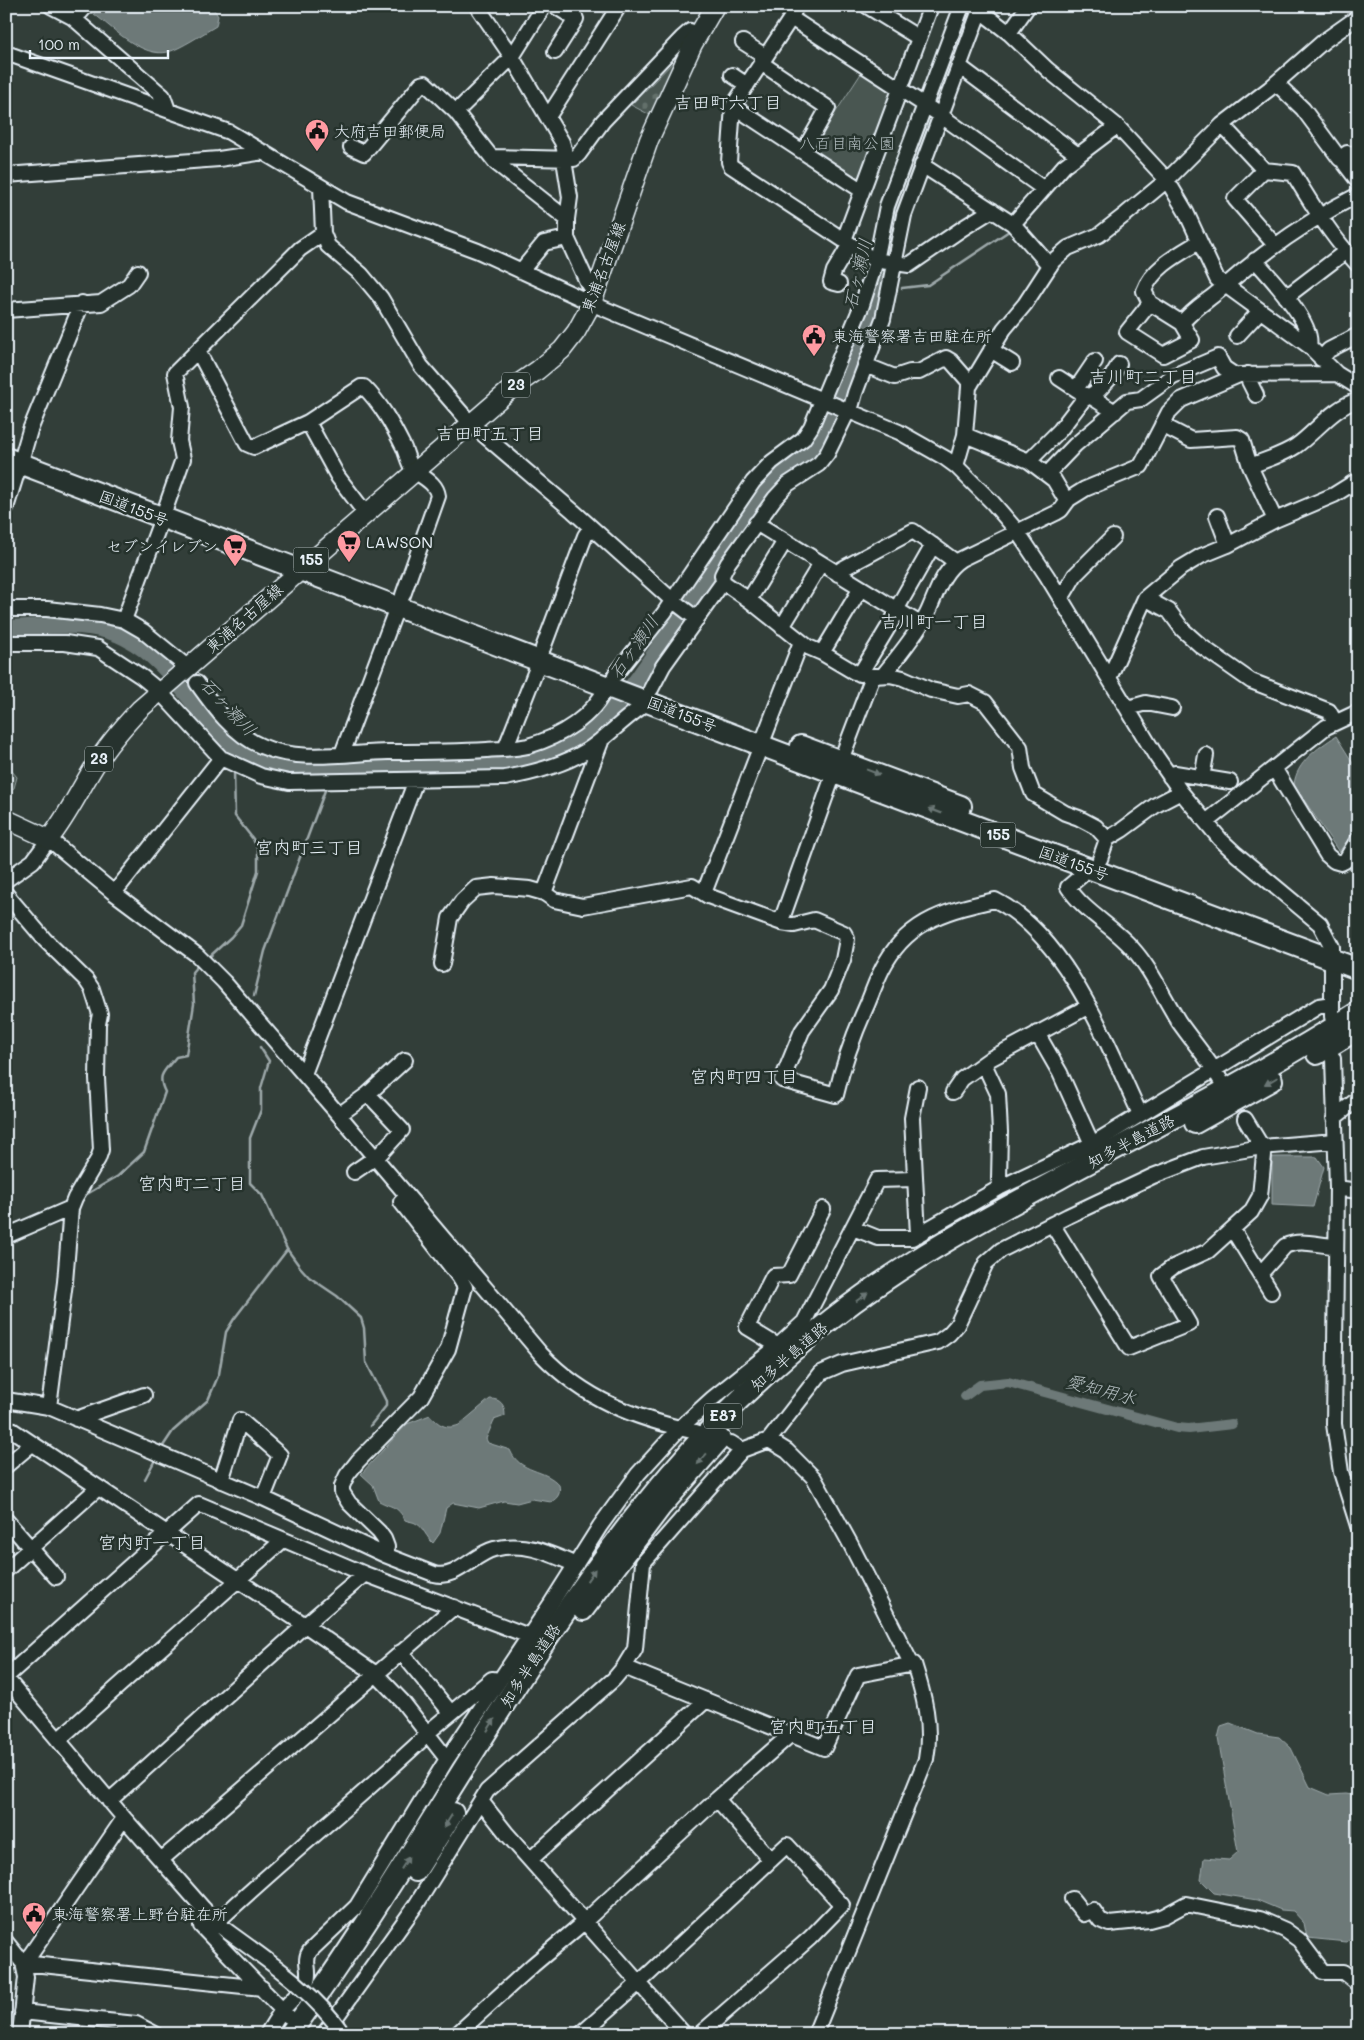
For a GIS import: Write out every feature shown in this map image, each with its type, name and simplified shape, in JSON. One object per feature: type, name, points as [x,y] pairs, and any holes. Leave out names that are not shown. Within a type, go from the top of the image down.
[{"type":"highway","name":"国道155号","points":[[14,456],[1092,863],[1249,914],[1332,953],[1358,969]]},
{"type":"highway","name":"国道155号","points":[[1332,953],[1358,956]]},
{"type":"highway","name":"知多半島道路","points":[[296,2030],[375,1909],[518,1682],[597,1566],[669,1474],[741,1398],[834,1318],[926,1254],[992,1215],[1228,1089],[1358,1012]]},
{"type":"highway","name":"知多半島道路","points":[[296,2030],[392,1908],[591,1598],[660,1508],[711,1448],[751,1408],[842,1328],[934,1265],[1010,1220],[1226,1106],[1358,1029]]},
{"type":"main road","name":"東浦名古屋線","points":[[49,839],[62,824],[90,773],[114,738],[140,709],[185,668],[512,388],[562,350],[576,332],[594,296],[649,140],[698,35],[715,6]]},
{"type":"main road","points":[[6,819],[49,839]]},
{"type":"street","points":[[51,6],[72,17],[164,96],[168,110]]},
{"type":"street","points":[[72,17],[81,12],[86,6]]},
{"type":"street","points":[[477,6],[512,58],[562,142],[566,159],[570,197],[567,238],[594,296]]},
{"type":"street","points":[[456,112],[512,58],[544,6]]},
{"type":"street","points":[[555,6],[576,19],[555,52]]},
{"type":"street","points":[[548,117],[619,6]]},
{"type":"street","points":[[867,6],[919,38]]},
{"type":"street","points":[[839,284],[831,282],[834,271],[847,242],[861,190],[931,6]]},
{"type":"street","points":[[197,684],[233,727],[261,746],[294,754],[505,749],[534,744],[571,727],[582,719],[603,694],[672,600],[761,472],[807,433],[854,326],[876,261],[886,206],[962,6]]},
{"type":"street","points":[[1009,33],[1028,6]]},
{"type":"street","points":[[6,643],[65,643],[98,648],[161,690],[221,758],[261,776],[289,782],[505,778],[525,775],[572,759],[586,751],[640,708],[645,694],[722,582],[724,570],[756,523],[788,484],[823,460],[834,444],[849,411],[884,319],[904,215],[959,66],[977,8],[1009,33],[1048,70],[1117,126],[1167,180],[1186,212],[1217,279],[1309,346],[1337,374],[1356,384]]},
{"type":"street","points":[[992,210],[909,265],[876,261],[731,166],[729,162],[733,106],[793,12],[1044,189]]},
{"type":"street","points":[[956,466],[965,435],[969,387],[1004,329],[1025,304],[1050,266],[1068,248],[1099,235],[1167,180],[1222,125],[1276,83],[1324,41],[1358,17]]},
{"type":"street","points":[[492,157],[574,159],[603,121],[682,38],[690,31],[698,35]]},
{"type":"street","points":[[743,42],[763,60],[828,108],[804,152]]},
{"type":"street","points":[[6,53],[229,132],[347,202],[425,230],[521,271],[594,296],[916,440],[956,466],[993,503],[1017,531],[1110,676],[1181,792],[1206,822],[1249,866],[1320,924],[1332,953],[1332,1010],[1319,1006],[1092,1144],[1001,1187],[912,1238],[878,1238],[852,1228]]},
{"type":"street","points":[[959,66],[1078,155]]},
{"type":"street","points":[[732,75],[747,85]]},
{"type":"street","points":[[351,147],[364,153],[421,84],[425,83],[456,112],[492,157],[567,220]]},
{"type":"street","points":[[1276,83],[1303,109],[1340,159],[1352,152]]},
{"type":"street","points":[[733,106],[861,190]]},
{"type":"street","points":[[1222,125],[1264,170],[1293,173],[1319,217],[1346,252],[1358,264]]},
{"type":"street","points":[[1013,224],[1064,166],[1117,126]]},
{"type":"street","points":[[6,175],[219,158],[264,152]]},
{"type":"street","points":[[1352,152],[1344,164],[1358,181]]},
{"type":"street","points":[[922,164],[1013,224],[1050,266]]},
{"type":"street","points":[[1264,170],[1236,199],[1275,246]]},
{"type":"street","points":[[321,187],[323,233],[328,246],[361,274],[381,298],[421,366],[471,424],[591,527],[672,600],[697,619]]},
{"type":"street","points":[[1182,323],[1192,311],[1275,246],[1319,217],[1358,195]]},
{"type":"street","points":[[124,620],[183,459],[179,441],[182,407],[175,373],[300,250],[323,233]]},
{"type":"street","points":[[521,271],[544,243],[567,238]]},
{"type":"street","points":[[1150,303],[1127,332],[1164,355],[1192,340],[1182,323],[1150,303],[1144,291],[1147,284],[1169,261],[1199,242]]},
{"type":"street","points":[[1286,297],[1346,252]]},
{"type":"street","points":[[1256,260],[1300,317],[1308,333],[1309,346]]},
{"type":"street","points":[[6,310],[101,303],[129,285],[138,272]]},
{"type":"street","points":[[6,508],[14,456],[30,430],[82,303]]},
{"type":"street","points":[[1237,336],[1260,311]]},
{"type":"street","points":[[1323,361],[1329,350],[1358,335]]},
{"type":"street","points":[[991,350],[1012,363]]},
{"type":"street","points":[[1323,361],[1339,350],[1347,353]]},
{"type":"street","points":[[198,351],[247,444],[254,447],[308,422],[361,387],[364,387],[378,400],[404,447],[412,468],[434,487],[438,496],[342,754]]},
{"type":"street","points":[[1052,469],[1075,445],[1127,401],[1144,397],[1173,376],[1218,357],[1224,368],[1242,375],[1249,381],[1256,395]]},
{"type":"street","points":[[865,365],[896,377],[910,372],[919,372],[946,358],[951,361],[971,384]]},
{"type":"street","points":[[1076,389],[1095,361]]},
{"type":"street","points":[[1029,461],[1056,434],[1089,396],[1099,390],[1112,376],[1119,364]]},
{"type":"street","points":[[872,675],[926,616],[943,576],[956,562],[1017,531],[1056,514],[1067,502],[1085,489],[1141,466],[1169,412],[1181,400],[1242,375],[1337,374]]},
{"type":"street","points":[[1059,378],[1115,412]]},
{"type":"street","points":[[1250,466],[1298,445],[1336,411],[1347,403],[1358,400]]},
{"type":"street","points":[[308,422],[338,477],[366,514]]},
{"type":"street","points":[[1162,425],[1191,440],[1237,437],[1242,440],[1250,466],[1275,520]]},
{"type":"street","points":[[965,435],[1029,461],[1050,476],[1067,502]]},
{"type":"street","points":[[1110,676],[1145,598],[1181,568],[1201,556],[1228,545],[1275,520],[1334,496],[1358,480]]},
{"type":"street","points":[[1217,516],[1228,545]]},
{"type":"street","points":[[756,523],[920,624]]},
{"type":"street","points":[[505,749],[585,536],[591,527]]},
{"type":"street","points":[[838,574],[842,569],[912,531],[956,562]]},
{"type":"street","points":[[1059,596],[1065,592],[1075,575],[1113,537]]},
{"type":"street","points":[[750,600],[785,541]]},
{"type":"street","points":[[779,922],[897,610],[933,545]]},
{"type":"street","points":[[782,627],[822,563]]},
{"type":"street","points":[[722,582],[750,600],[801,642],[822,653],[872,675],[903,678],[958,696],[968,694],[985,702],[1020,747],[1023,768],[1033,794],[1065,813],[1096,827],[1107,839]]},
{"type":"street","points":[[822,653],[861,588]]},
{"type":"street","points":[[1145,598],[1169,611],[1183,630],[1235,671],[1251,681],[1329,711],[1335,722]]},
{"type":"street","points":[[6,609],[47,609],[100,615],[124,620],[144,631],[185,668]]},
{"type":"street","points":[[704,894],[801,642]]},
{"type":"street","points":[[1128,708],[1146,703],[1172,708]]},
{"type":"street","points":[[1206,822],[1304,743],[1335,722],[1358,712]]},
{"type":"street","points":[[544,893],[602,739]]},
{"type":"street","points":[[1202,778],[1206,755]]},
{"type":"street","points":[[114,893],[221,758]]},
{"type":"street","points":[[1274,768],[1327,855],[1334,861],[1341,863],[1345,861],[1358,840]]},
{"type":"street","points":[[1170,776],[1175,774],[1230,782]]},
{"type":"street","points":[[304,1074],[416,780]]},
{"type":"street","points":[[1181,792],[1156,805],[1107,839],[1092,863],[1068,888],[1075,898],[1122,938],[1146,964],[1179,1022],[1221,1081]]},
{"type":"street","points":[[6,880],[33,861],[49,839],[114,893],[197,955],[224,982],[304,1074],[540,1354],[557,1371],[582,1390],[606,1403],[696,1432]]},
{"type":"street","points":[[442,964],[450,918],[462,902],[476,888],[482,886],[511,886],[544,893],[554,900],[583,906],[692,886],[708,896],[779,922],[794,925],[814,920],[844,933],[847,939],[843,960],[831,990],[806,1022],[782,1080],[836,1095],[840,1076],[857,1028],[884,964],[900,941],[920,925],[950,910],[995,900],[1012,908],[1056,952],[1088,1006],[1140,1114]]},
{"type":"street","points":[[6,894],[45,940],[86,980],[92,989],[98,1008],[97,1078],[102,1150],[71,1208],[65,1282],[49,1407]]},
{"type":"street","points":[[953,1092],[962,1079],[990,1059],[1088,1006]]},
{"type":"street","points":[[1037,1034],[1060,1073],[1092,1144]]},
{"type":"street","points":[[1333,1058],[1337,1188],[1334,1424],[1341,1472],[1358,1526]]},
{"type":"street","points":[[339,1115],[368,1094],[405,1060]]},
{"type":"street","points":[[984,1064],[998,1094],[1000,1132],[999,1179],[1001,1187]]},
{"type":"street","points":[[918,1087],[912,1118],[918,1235]]},
{"type":"street","points":[[354,1172],[375,1158],[402,1130],[368,1094]]},
{"type":"street","points":[[1334,1118],[1358,1099]]},
{"type":"street","points":[[1052,1224],[1129,1348],[1189,1324],[1161,1276],[1173,1267],[1208,1251],[1251,1212],[1260,1196],[1264,1155],[1262,1147],[1245,1119]]},
{"type":"street","points":[[324,2034],[416,1905],[487,1791],[624,1667],[635,1650],[643,1563],[641,1556],[736,1446],[770,1440],[821,1373],[842,1364],[938,1342],[958,1325],[986,1263],[1001,1250],[1052,1224],[1153,1176],[1203,1158],[1262,1147],[1335,1141]]},
{"type":"street","points":[[266,2034],[306,1982],[309,1974],[306,1960],[310,1951],[357,1906],[499,1680],[576,1565],[605,1529],[638,1474],[680,1428],[804,1322],[877,1180],[914,1179]]},
{"type":"street","points":[[385,1555],[387,1547],[384,1539],[344,1497],[342,1486],[347,1475],[358,1462],[421,1396],[448,1349],[465,1287],[398,1200],[395,1194],[400,1187]]},
{"type":"street","points":[[1337,1188],[1358,1191]]},
{"type":"street","points":[[6,1236],[71,1208]]},
{"type":"street","points":[[778,1346],[746,1327],[774,1276],[789,1275],[823,1209]]},
{"type":"street","points":[[1233,1230],[1271,1292]]},
{"type":"street","points":[[1260,1274],[1285,1246],[1290,1244],[1336,1246]]},
{"type":"street","points":[[76,1419],[144,1395]]},
{"type":"street","points":[[6,1400],[49,1407],[263,1498],[385,1555],[439,1575],[450,1573],[492,1549],[505,1547],[534,1548],[576,1565]]},
{"type":"street","points":[[221,1481],[240,1420],[280,1455],[263,1498]]},
{"type":"street","points":[[6,1426],[166,1534],[306,1625],[376,1674],[402,1701],[448,1759]]},
{"type":"street","points":[[770,1440],[787,1452],[814,1478],[912,1665],[914,1664],[922,1690],[929,1732],[926,1759],[815,2034]]},
{"type":"street","points":[[6,1466],[32,1444]]},
{"type":"street","points":[[6,1570],[98,1488]]},
{"type":"street","points":[[343,2034],[317,2004],[276,1967],[222,1927],[204,1909],[124,1818],[6,1678],[199,1504],[365,1574],[528,1636]]},
{"type":"street","points":[[6,1520],[56,1578]]},
{"type":"street","points":[[58,1740],[284,1540]]},
{"type":"street","points":[[110,1801],[365,1574]]},
{"type":"street","points":[[161,1860],[454,1607]]},
{"type":"street","points":[[401,1652],[451,1713]]},
{"type":"street","points":[[624,1667],[824,1748],[858,1676],[912,1665]]},
{"type":"street","points":[[222,1927],[282,1862],[379,1781],[451,1713],[492,1679],[499,1680]]},
{"type":"street","points":[[530,1860],[705,1701]]},
{"type":"street","points":[[457,2034],[584,1922],[717,1799],[790,1735]]},
{"type":"street","points":[[717,1799],[771,1860]]},
{"type":"street","points":[[481,1801],[507,1834],[584,1922],[640,1982],[684,2034]]},
{"type":"street","points":[[23,1963],[124,1818]]},
{"type":"street","points":[[581,2034],[787,1846],[842,1905],[810,1938],[700,2034]]},
{"type":"street","points":[[1072,1900],[1084,1914],[1093,1910],[1100,1920],[1109,1924],[1149,1920],[1164,1916],[1186,1904],[1260,1919],[1286,1930],[1299,1940],[1323,1972],[1343,1972],[1358,1984]]},
{"type":"street","points":[[204,1909],[202,1926],[283,2010],[296,2030]]},
{"type":"street","points":[[6,1942],[23,1963],[26,1977],[20,2034]]},
{"type":"street","points":[[23,1963],[262,1988]]},
{"type":"street","points":[[22,2012],[136,2024],[155,2034]]},
{"type":"green space","points":[[689,46],[654,117],[631,105]]},
{"type":"green space","name":"八百目南公園","points":[[862,72],[892,90],[893,94],[862,179],[857,181],[813,151],[813,147]]},
{"type":"green space","points":[[6,764],[17,777],[14,788],[6,794]]},
{"type":"shaded area","points":[[94,6],[212,6],[218,16],[216,26],[179,48],[158,53],[148,51],[119,34],[94,14]]},
{"type":"shaded area","points":[[1336,736],[1358,771],[1358,826],[1339,852],[1294,785],[1299,769],[1309,756]]},
{"type":"shaded area","points":[[1272,1157],[1317,1157],[1324,1167],[1313,1207],[1272,1205]]},
{"type":"shaded area","points":[[490,1399],[502,1403],[505,1416],[494,1420],[486,1439],[488,1443],[510,1450],[514,1458],[520,1463],[553,1480],[559,1485],[560,1490],[551,1502],[532,1499],[517,1503],[504,1501],[479,1508],[453,1503],[446,1508],[440,1533],[433,1543],[419,1525],[405,1520],[397,1509],[379,1501],[373,1485],[361,1474],[407,1424],[430,1415],[443,1426],[459,1425]]},
{"type":"shaded area","points":[[1230,1723],[1258,1734],[1279,1737],[1291,1748],[1310,1787],[1329,1795],[1346,1794],[1358,1796],[1358,1932],[1347,1942],[1307,1938],[1304,1923],[1293,1911],[1281,1910],[1257,1900],[1214,1893],[1201,1880],[1204,1858],[1229,1860],[1238,1852],[1218,1738],[1221,1726]]},
{"type":"waterway","name":"石ヶ瀬川","points":[[6,628],[83,626],[122,636],[141,647],[160,664],[212,726],[234,747],[249,757],[285,767],[323,769],[484,766],[525,761],[544,756],[567,746],[587,733],[622,699],[637,680],[769,485],[780,474],[806,458],[814,449],[866,327],[883,266],[894,208],[970,6]]},
{"type":"waterway","points":[[1026,220],[1069,171]]},
{"type":"waterway","points":[[902,288],[928,285],[1009,231]]},
{"type":"waterway","name":"石ヶ瀬川","points":[[877,287],[885,287]]},
{"type":"waterway","points":[[708,576],[717,582]]},
{"type":"waterway","points":[[785,638],[795,645]]},
{"type":"waterway","points":[[234,760],[235,748]]},
{"type":"waterway","points":[[328,777],[329,768]]},
{"type":"waterway","points":[[208,958],[241,925],[258,871],[258,850],[253,839],[235,816],[234,770]]},
{"type":"waterway","points":[[254,996],[265,951],[327,785]]},
{"type":"waterway","points":[[87,1194],[118,1176],[144,1152],[165,1092],[161,1081],[163,1073],[176,1057],[186,1055],[194,1004],[192,972],[199,964]]},
{"type":"waterway","points":[[260,1047],[269,1061],[261,1088],[261,1110],[250,1138],[250,1183],[262,1195],[287,1249],[300,1267],[309,1277],[337,1296],[361,1318],[364,1328],[366,1362],[386,1401],[386,1406],[370,1426]]},
{"type":"waterway","points":[[161,1449],[173,1431],[208,1400],[219,1374],[226,1332],[287,1250]]},
{"type":"waterway","name":"愛知用水","points":[[965,1396],[980,1385],[1008,1382],[1177,1428],[1189,1429],[1232,1424]]},
{"type":"waterway","points":[[145,1479],[156,1458]]},
{"type":"place","name":"大府吉田郵便局","points":[[317,152]]},
{"type":"place","name":"東海警察署吉田駐在所","points":[[814,357]]},
{"type":"place","name":"LAWSON","points":[[349,563]]},
{"type":"place","name":"セブンイレブン","points":[[235,567]]},
{"type":"place","name":"東海警察署上野台駐在所","points":[[34,1935]]},
{"type":"district","name":"吉田町六丁目","points":[[728,103]]},
{"type":"district","name":"吉川町二丁目","points":[[1143,377]]},
{"type":"district","name":"吉田町五丁目","points":[[490,434]]},
{"type":"district","name":"吉川町一丁目","points":[[934,622]]},
{"type":"district","name":"宮内町三丁目","points":[[309,848]]},
{"type":"district","name":"宮内町四丁目","points":[[744,1077]]},
{"type":"district","name":"宮内町二丁目","points":[[192,1184]]},
{"type":"district","name":"宮内町一丁目","points":[[152,1543]]},
{"type":"district","name":"宮内町五丁目","points":[[823,1727]]}]
